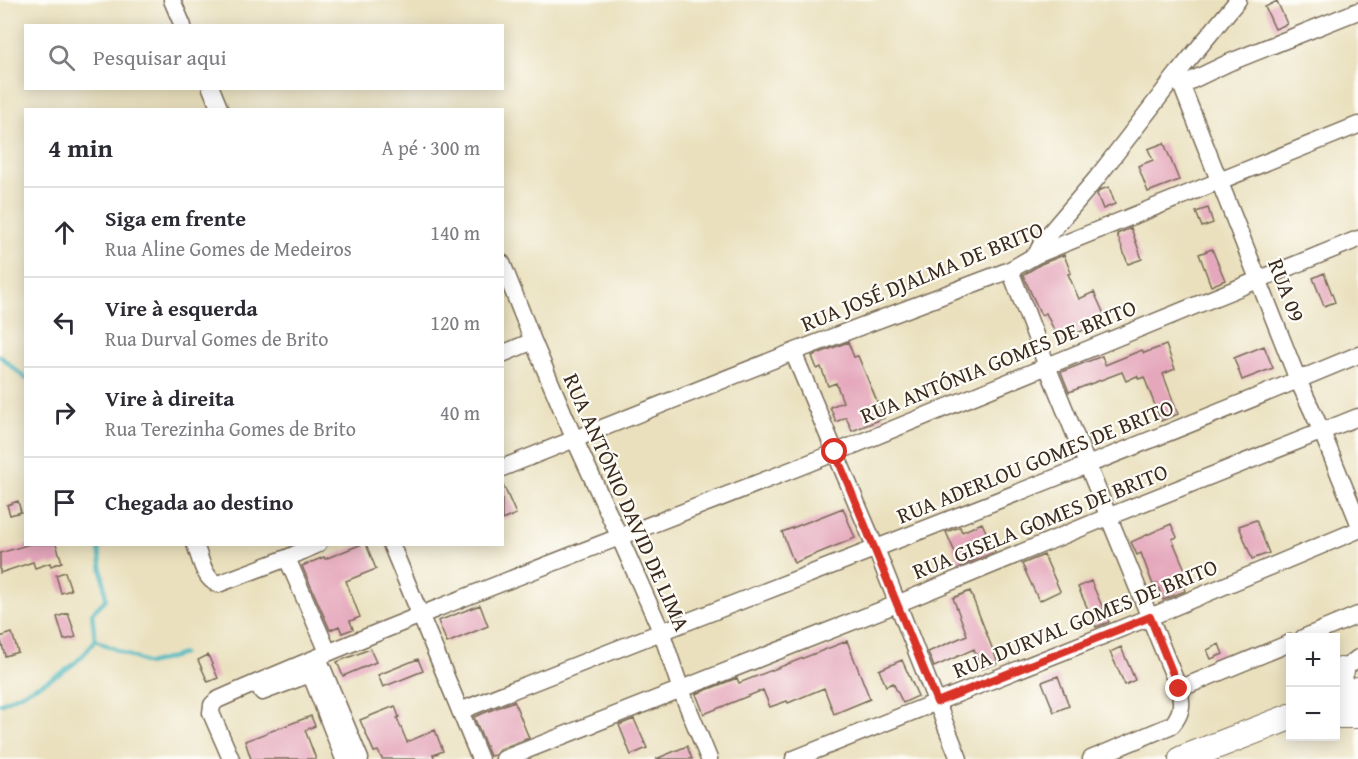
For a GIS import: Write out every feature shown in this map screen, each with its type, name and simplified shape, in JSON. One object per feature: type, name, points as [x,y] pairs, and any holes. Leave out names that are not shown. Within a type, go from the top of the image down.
[{"type":"main road","points":[[1343,687],[1358,715]]},
{"type":"main road","points":[[1182,759],[1286,719]]},
{"type":"street","points":[[172,0],[182,24]]},
{"type":"street","points":[[1036,255],[1043,241],[1179,80],[1238,0]]},
{"type":"street","points":[[1179,80],[1228,63],[1358,10]]},
{"type":"street","name":"RUA 09","points":[[1179,80],[1298,380],[1358,521]]},
{"type":"street","points":[[212,90],[223,108]]},
{"type":"street","name":"RUA JOSÉ DJALMA DE BRITO","points":[[504,467],[793,352],[1010,270],[1036,255],[1358,125]]},
{"type":"street","name":"RUA ANTÓNIA GOMES DE BRITO","points":[[230,757],[212,718],[210,709],[217,700],[317,663],[420,615],[835,452],[1358,239]]},
{"type":"street","name":"RUA ANTÓNIO DAVID DE LIMA","points":[[504,268],[574,438],[661,632],[709,759]]},
{"type":"street","points":[[1010,270],[1182,700],[1182,710],[1172,725],[1091,759]]},
{"type":"street","points":[[504,353],[533,341]]},
{"type":"street","points":[[793,352],[876,549],[959,759]]},
{"type":"street","name":"RUA ADERLOU GOMES DE BRITO","points":[[460,711],[876,549],[1358,355]]},
{"type":"street","name":"RUA GISELA GOMES DE BRITO","points":[[504,759],[897,604],[1358,417]]},
{"type":"street","name":"RUA DURVAL GOMES DE BRITO","points":[[794,759],[1150,617],[1358,530]]},
{"type":"street","points":[[196,546],[208,578],[215,584],[314,546]]},
{"type":"street","points":[[392,546],[480,759]]},
{"type":"street","points":[[287,558],[344,759]]},
{"type":"street","points":[[1315,633],[1358,615]]},
{"type":"street","points":[[1179,689],[1286,645]]},
{"type":"street","points":[[317,663],[360,759]]},
{"type":"building","points":[[1277,1],[1287,24],[1275,29],[1265,7]]},
{"type":"building","points":[[1164,143],[1179,180],[1148,192],[1138,166],[1153,160],[1148,149]]},
{"type":"building","points":[[1109,187],[1115,204],[1103,209],[1097,194],[1100,190]]},
{"type":"building","points":[[1208,208],[1213,223],[1202,227],[1196,212]]},
{"type":"building","points":[[1131,228],[1142,259],[1128,264],[1117,234]]},
{"type":"building","points":[[1212,249],[1225,280],[1211,286],[1199,254]]},
{"type":"building","points":[[1064,255],[1071,273],[1068,274],[1079,299],[1094,292],[1104,314],[1088,321],[1091,327],[1059,341],[1046,313],[1041,315],[1023,275],[1041,264]]},
{"type":"building","points":[[1324,273],[1335,302],[1324,306],[1313,278]]},
{"type":"building","points":[[848,342],[854,357],[858,356],[884,418],[852,431],[846,417],[836,422],[830,407],[843,402],[836,383],[828,386],[821,367],[817,369],[812,356]]},
{"type":"building","points":[[1166,345],[1175,369],[1163,374],[1178,414],[1161,421],[1144,377],[1139,379],[1137,376],[1126,381],[1122,372],[1069,392],[1061,372],[1102,356],[1105,365],[1142,350],[1144,353]]},
{"type":"building","points":[[1264,346],[1273,368],[1242,380],[1234,358]]},
{"type":"building","points":[[504,487],[516,514],[504,519]]},
{"type":"building","points":[[18,501],[21,512],[10,515],[7,505]]},
{"type":"building","points":[[843,508],[855,538],[794,563],[782,532]]},
{"type":"building","points":[[1256,520],[1269,553],[1252,559],[1239,526]]},
{"type":"building","points":[[982,523],[995,552],[961,566],[946,532],[960,527],[962,532]]},
{"type":"building","points":[[1171,524],[1177,537],[1172,539],[1186,572],[1179,575],[1185,591],[1163,600],[1157,583],[1153,585],[1141,553],[1137,555],[1131,542]]},
{"type":"building","points":[[24,546],[57,546],[62,562],[35,568],[33,562],[0,573],[0,553]]},
{"type":"building","points":[[357,546],[367,546],[376,569],[346,581],[360,617],[350,621],[353,629],[342,633],[339,626],[330,630],[302,566],[324,557],[325,559]]},
{"type":"building","points":[[1044,555],[1060,591],[1039,601],[1022,564]]},
{"type":"building","points":[[65,572],[71,590],[61,593],[56,575]]},
{"type":"building","points":[[1091,581],[1109,622],[1096,627],[1078,587]]},
{"type":"building","points":[[970,591],[998,663],[982,669],[974,649],[934,667],[928,652],[967,635],[953,598]]},
{"type":"building","points":[[480,605],[488,626],[447,643],[438,621]]},
{"type":"building","points":[[68,613],[76,637],[64,640],[57,617]]},
{"type":"building","points":[[12,633],[18,652],[5,656],[0,637]]},
{"type":"building","points":[[847,641],[870,699],[834,714],[824,688],[788,703],[787,701],[770,707],[763,690],[704,714],[696,694],[737,678],[739,683]]},
{"type":"building","points":[[1219,644],[1223,654],[1211,659],[1207,650]]},
{"type":"building","points":[[1121,647],[1135,680],[1125,685],[1110,652]]},
{"type":"building","points":[[370,649],[376,662],[343,676],[337,662]]},
{"type":"building","points":[[208,655],[218,678],[208,682],[198,660]]},
{"type":"building","points":[[418,659],[423,671],[383,687],[378,675]]},
{"type":"building","points":[[902,660],[918,696],[903,703],[893,683],[886,686],[879,670]]},
{"type":"building","points":[[1058,676],[1069,706],[1054,712],[1042,682]]},
{"type":"building","points":[[514,701],[529,738],[500,749],[495,755],[490,756],[474,717]]},
{"type":"building","points":[[395,706],[399,717],[397,718],[407,742],[435,730],[443,751],[433,755],[435,759],[382,759],[378,751],[374,752],[360,720]]},
{"type":"building","points":[[311,716],[315,726],[305,730],[316,759],[251,759],[245,741]]},
{"type":"building","points":[[634,719],[647,748],[631,755],[619,725]]},
{"type":"building","points":[[687,746],[692,759],[656,759]]},
{"type":"waterway","points":[[0,356],[24,377]]},
{"type":"waterway","points":[[98,546],[106,599],[92,613],[95,640],[148,664],[183,654]]},
{"type":"waterway","points":[[0,704],[64,671],[75,663],[95,640]]},
{"type":"route","points":[[835,452],[937,702],[1150,617],[1179,689]]}]
